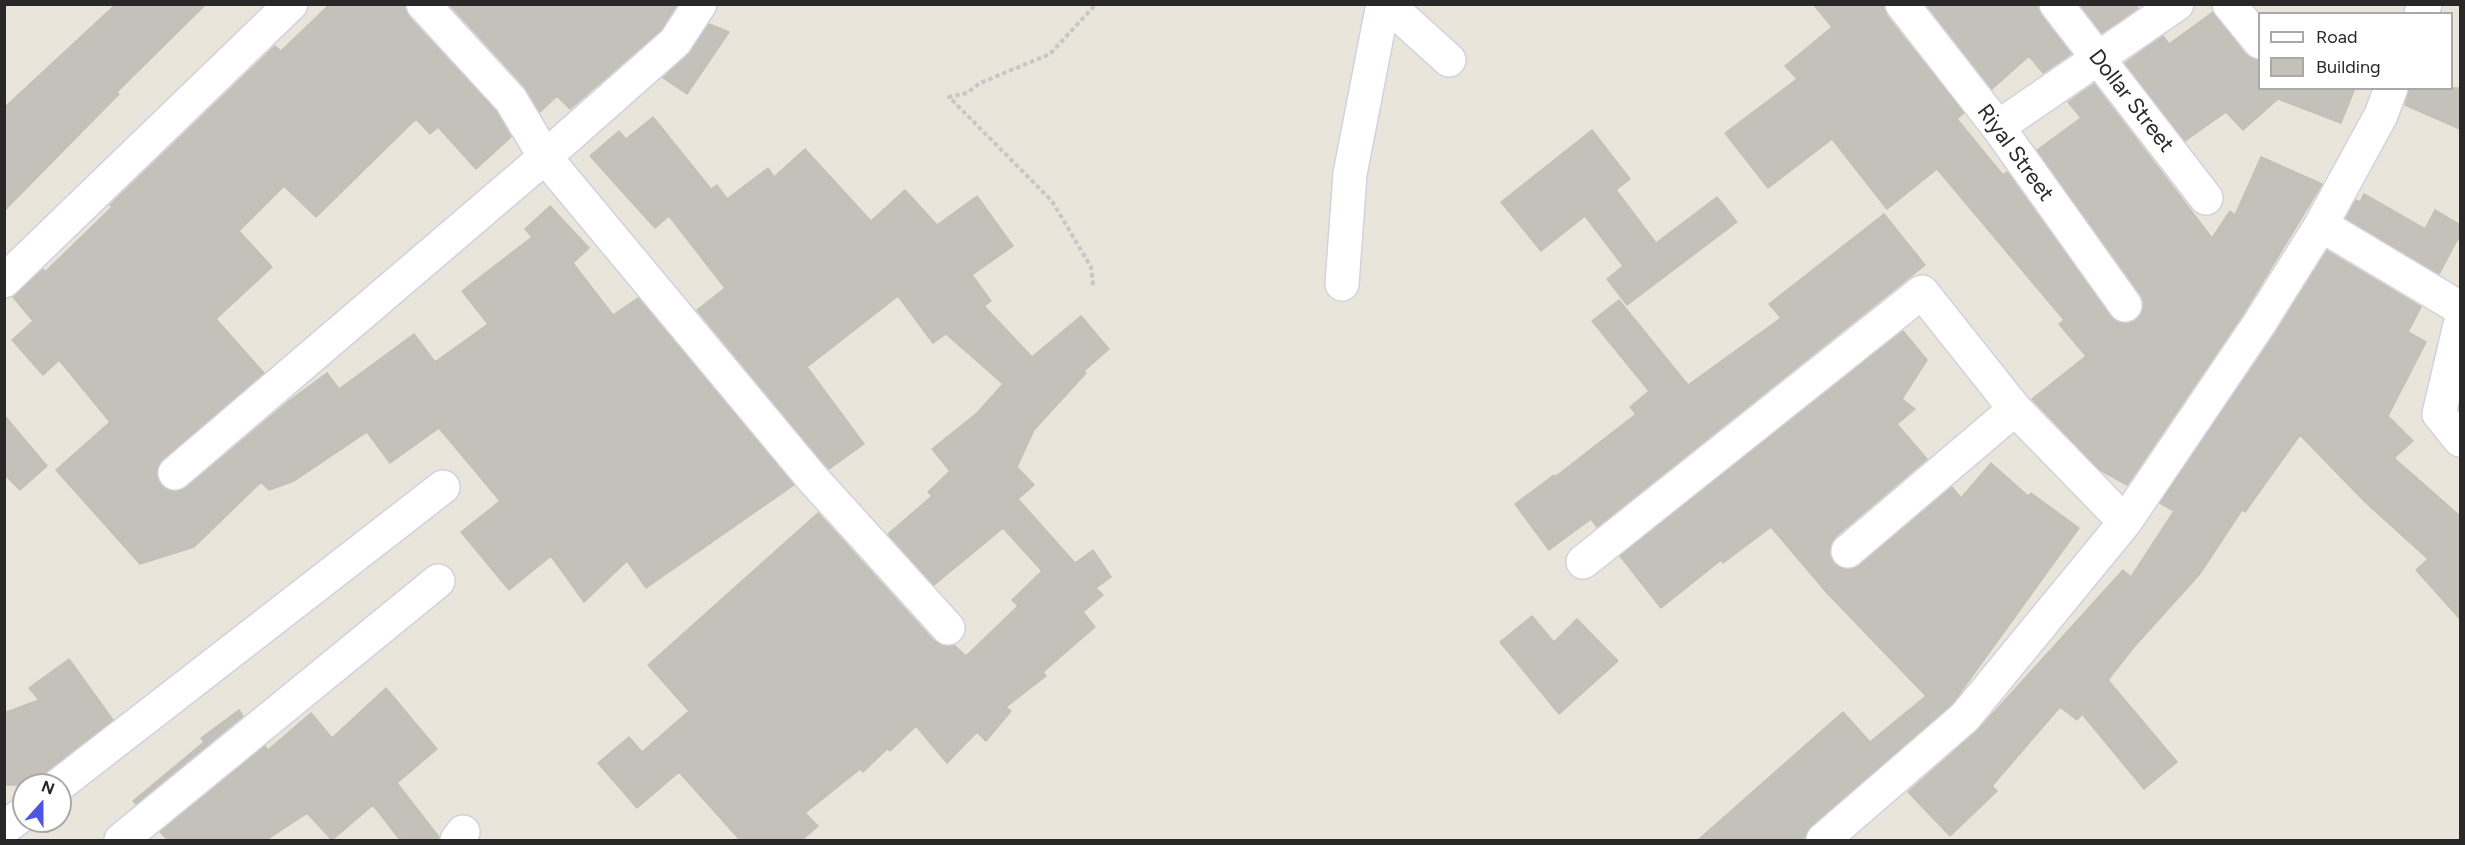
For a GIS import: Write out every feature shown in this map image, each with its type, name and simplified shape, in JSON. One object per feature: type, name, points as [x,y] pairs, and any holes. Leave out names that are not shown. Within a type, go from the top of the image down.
[{"type":"street","points":[[4,281],[291,4]]},
{"type":"street","points":[[423,4],[511,100],[545,157],[812,477],[948,628]]},
{"type":"street","points":[[175,473],[545,157],[675,42],[700,4]]},
{"type":"street","points":[[1342,284],[1350,174],[1383,4]]},
{"type":"street","points":[[1387,4],[1449,60]]},
{"type":"street","name":"Riyal Street","points":[[1902,4],[1998,127],[2125,305]]},
{"type":"street","name":"Dollar Street","points":[[2056,4],[2206,198]]},
{"type":"street","points":[[1998,127],[2177,4]]},
{"type":"street","points":[[2229,4],[2258,41]]},
{"type":"street","points":[[1822,840],[1965,717],[2125,522],[2259,324],[2321,225],[2381,115],[2390,90]]},
{"type":"street","points":[[2321,225],[2460,308]]},
{"type":"street","points":[[1583,562],[1922,292],[2015,410],[2125,522]]},
{"type":"street","points":[[2460,325],[2439,414],[2460,440]]},
{"type":"street","points":[[1848,551],[2015,410]]},
{"type":"street","points":[[72,775],[443,487]]},
{"type":"street","points":[[121,840],[438,581]]},
{"type":"path","points":[[1093,285],[1091,267],[1052,201],[949,97],[967,93],[980,83],[1050,54],[1096,4]]},
{"type":"building","points":[[116,4],[206,4],[117,92],[119,94],[4,211],[4,108]]},
{"type":"building","points":[[330,4],[405,4],[409,17],[496,111],[511,137],[476,169],[438,127],[430,134],[416,119],[316,217],[284,186],[239,231],[272,267],[216,319],[264,373],[163,459],[158,466],[157,476],[161,486],[169,491],[178,491],[187,487],[289,401],[327,373],[339,389],[414,334],[435,362],[488,324],[462,291],[532,237],[525,229],[550,206],[589,248],[573,263],[613,315],[638,298],[794,485],[646,588],[627,561],[584,602],[551,556],[509,590],[461,532],[500,501],[439,428],[390,463],[367,432],[294,481],[269,490],[261,482],[194,547],[140,564],[56,470],[110,422],[59,360],[43,375],[12,340],[33,321],[13,297],[43,269],[45,272],[112,207],[110,205],[275,46],[281,51]]},
{"type":"building","points":[[449,4],[677,4],[661,30],[570,109],[557,96],[540,112],[525,87]]},
{"type":"building","points":[[1813,4],[1884,4],[1887,16],[1964,113],[1957,119],[2003,175],[2007,172],[2110,316],[2118,322],[2127,324],[2135,321],[2142,313],[2144,304],[2141,295],[2037,150],[2081,118],[2068,102],[2094,84],[2212,238],[2230,211],[2235,215],[2261,157],[2322,184],[2243,314],[2127,485],[2100,470],[2032,399],[2086,356],[2059,324],[2064,320],[1937,169],[1887,209],[1832,139],[1768,188],[1725,133],[1797,79],[1785,66],[1832,27]]},
{"type":"building","points":[[1926,4],[2038,4],[2041,15],[2071,54],[2043,73],[2029,56],[1992,89]]},
{"type":"building","points":[[2080,4],[2136,4],[2138,8],[2102,33]]},
{"type":"building","points":[[2213,12],[2245,54],[2258,60],[2258,90],[2354,90],[2341,123],[2278,99],[2243,130],[2226,112],[2185,141],[2125,63],[2163,36],[2169,44]]},
{"type":"building","points":[[709,24],[729,32],[687,94],[663,78],[690,53]]},
{"type":"building","points":[[2460,88],[2460,129],[2405,105],[2409,90]]},
{"type":"building","points":[[653,117],[711,189],[717,185],[727,199],[768,168],[774,177],[805,149],[871,221],[905,190],[937,225],[977,196],[1013,246],[972,275],[991,301],[984,306],[1032,357],[1081,316],[1109,349],[1084,371],[1086,373],[1034,430],[1017,467],[1034,485],[1018,499],[1075,563],[1093,550],[1111,577],[1096,588],[1103,595],[1083,612],[1095,627],[1043,672],[1046,676],[1006,707],[1011,711],[986,741],[977,732],[947,763],[916,726],[890,751],[887,749],[863,772],[860,769],[805,813],[818,826],[802,840],[740,840],[679,772],[637,808],[598,763],[629,737],[642,752],[689,711],[648,665],[818,513],[934,641],[943,646],[954,645],[966,656],[1018,606],[1012,600],[1042,571],[1003,528],[934,585],[888,534],[932,496],[928,492],[950,471],[932,449],[977,413],[1003,384],[946,334],[933,343],[898,296],[807,367],[864,444],[829,469],[826,466],[697,310],[725,288],[669,216],[655,228],[590,156],[619,131],[626,139]]},
{"type":"building","points":[[1592,130],[1630,179],[1616,190],[1656,243],[1717,197],[1737,222],[1627,305],[1607,279],[1623,266],[1585,216],[1541,251],[1501,202]]},
{"type":"building","points":[[2364,194],[2425,229],[2435,210],[2460,225],[2460,235],[2439,274],[2346,218],[2356,200],[2360,202]]},
{"type":"building","points":[[1884,214],[1925,265],[1597,527],[1591,519],[1549,550],[1515,504],[1554,475],[1555,477],[1636,414],[1630,407],[1649,391],[1592,321],[1619,300],[1688,385],[1781,318],[1769,304]]},
{"type":"building","points":[[2327,251],[2421,307],[2408,332],[2426,342],[2388,416],[2413,441],[2394,458],[2460,516],[2460,619],[2416,570],[2428,559],[2365,502],[2300,435],[2245,512],[2242,510],[2199,575],[2134,647],[2108,680],[2177,762],[2144,789],[2082,714],[2077,720],[2060,707],[1992,786],[1997,791],[1950,836],[1908,792],[1977,731],[2123,570],[2131,577],[2174,511],[2160,503],[2275,334]]},
{"type":"building","points":[[1903,331],[1927,360],[1902,399],[1915,409],[1897,424],[1927,459],[1835,537],[1831,544],[1830,554],[1834,564],[1841,568],[1851,569],[1860,565],[1952,487],[1961,498],[1991,463],[2028,496],[2031,493],[2079,528],[1952,704],[1811,826],[1805,840],[1698,840],[1843,712],[1870,742],[1926,696],[1827,593],[1771,527],[1723,563],[1721,560],[1661,608],[1620,556]]},
{"type":"building","points":[[4,415],[47,466],[20,490],[4,474]]},
{"type":"building","points":[[1532,616],[1554,642],[1577,619],[1618,661],[1559,714],[1500,642]]},
{"type":"building","points":[[69,659],[113,720],[45,773],[12,773],[12,785],[4,785],[4,713],[39,700],[29,688]]},
{"type":"building","points":[[386,688],[437,749],[397,783],[439,840],[400,840],[373,805],[332,840],[307,813],[266,840],[168,840],[160,832],[265,746],[268,750],[311,713],[332,738]]},
{"type":"building","points":[[239,710],[243,716],[136,804],[133,801],[204,742],[201,738]]}]
